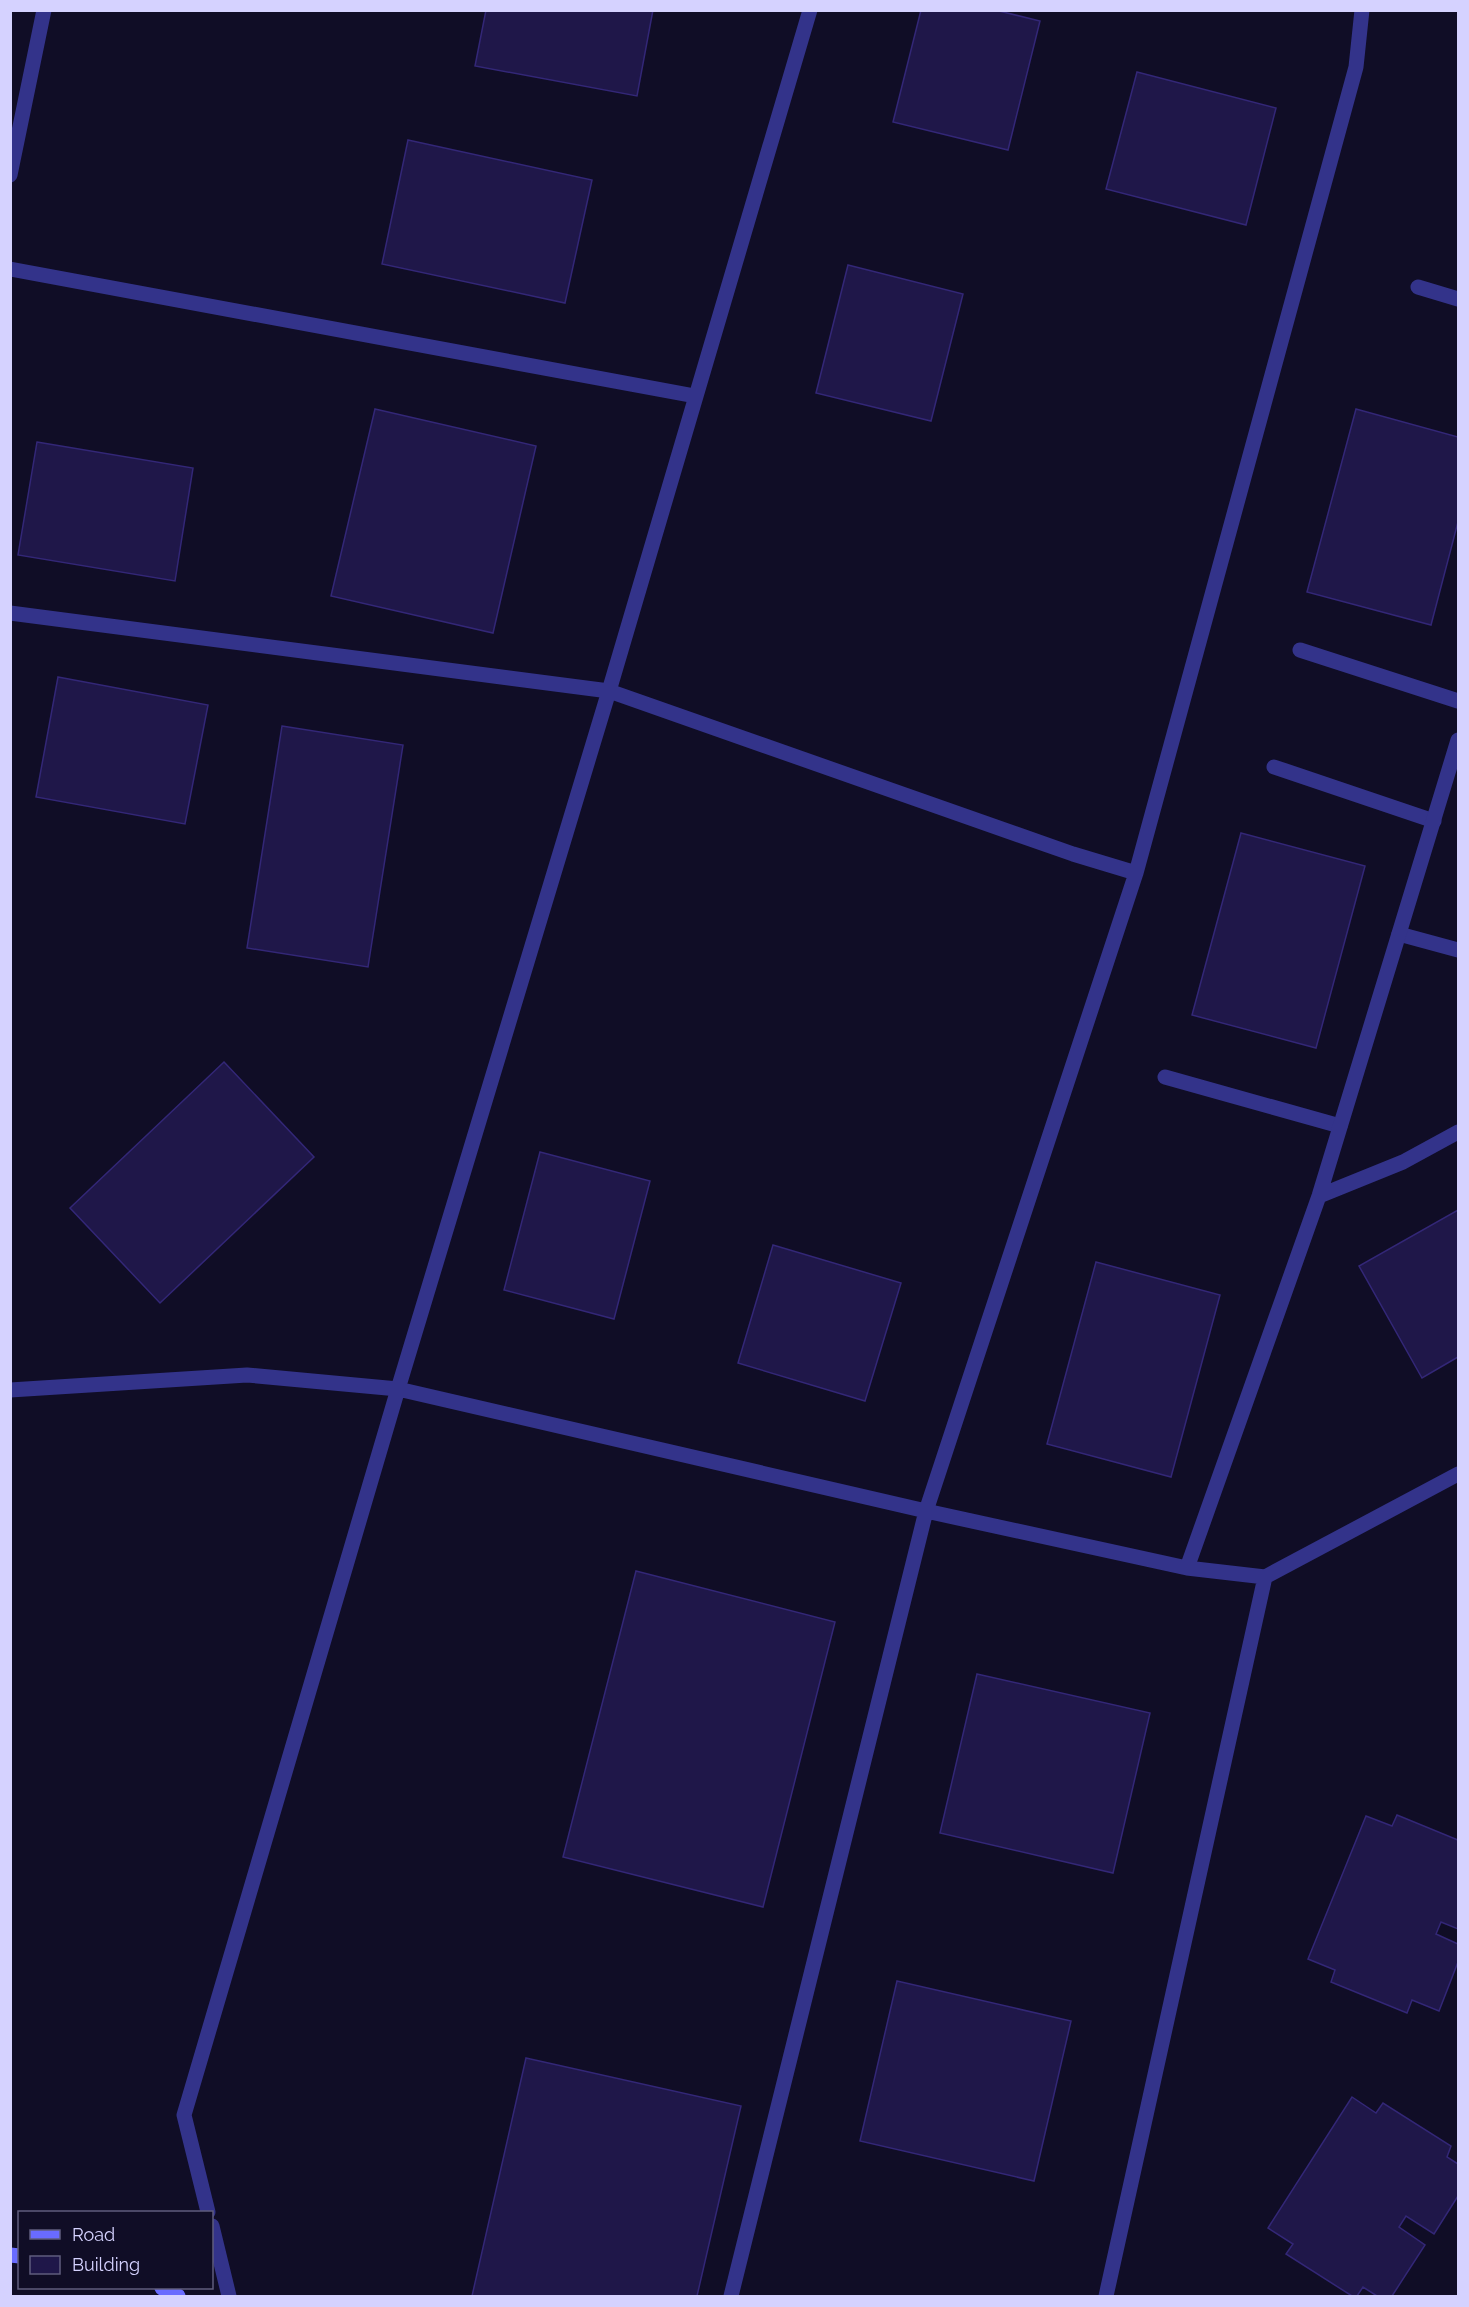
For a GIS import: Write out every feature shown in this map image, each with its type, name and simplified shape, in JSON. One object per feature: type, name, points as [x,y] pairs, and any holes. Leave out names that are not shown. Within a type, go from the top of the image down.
[{"type":"street","points":[[10,175],[44,10]]},
{"type":"street","points":[[208,2211],[184,2115],[398,1389],[609,691],[810,10]]},
{"type":"street","points":[[731,2296],[926,1510],[1136,873],[1356,67],[1362,10]]},
{"type":"street","points":[[10,269],[695,396]]},
{"type":"street","points":[[1418,287],[1458,299]]},
{"type":"street","points":[[10,614],[609,691],[1073,854],[1136,873]]},
{"type":"street","points":[[1300,650],[1458,701]]},
{"type":"street","points":[[1187,1568],[1319,1196],[1458,740]]},
{"type":"street","points":[[1274,767],[1434,821]]},
{"type":"street","points":[[1399,934],[1458,950]]},
{"type":"street","points":[[1165,1077],[1340,1126]]},
{"type":"street","points":[[1319,1196],[1403,1162],[1458,1132]]},
{"type":"street","points":[[10,1390],[247,1375],[398,1389],[1187,1568],[1265,1577],[1458,1474]]},
{"type":"street","points":[[1106,2296],[1265,1577]]},
{"type":"street","points":[[213,2230],[229,2296]]},
{"type":"street","points":[[164,2289],[178,2296]]},
{"type":"building","points":[[486,10],[653,10],[637,96],[475,66]]},
{"type":"building","points":[[921,10],[995,10],[1040,21],[1008,150],[893,122]]},
{"type":"building","points":[[1137,72],[1276,108],[1246,225],[1106,189]]},
{"type":"building","points":[[408,140],[592,180],[565,303],[382,264]]},
{"type":"building","points":[[848,265],[963,294],[931,421],[816,393]]},
{"type":"building","points":[[375,409],[536,446],[493,633],[331,596]]},
{"type":"building","points":[[1356,409],[1458,437],[1458,522],[1431,625],[1307,592]]},
{"type":"building","points":[[37,442],[193,468],[175,581],[18,555]]},
{"type":"building","points":[[58,677],[208,705],[185,824],[36,797]]},
{"type":"building","points":[[282,726],[403,745],[368,967],[247,948]]},
{"type":"building","points":[[1241,833],[1365,866],[1316,1048],[1192,1015]]},
{"type":"building","points":[[224,1062],[314,1157],[160,1303],[70,1208]]},
{"type":"building","points":[[540,1152],[650,1181],[614,1319],[504,1290]]},
{"type":"building","points":[[1458,1210],[1458,1357],[1422,1378],[1359,1266]]},
{"type":"building","points":[[773,1245],[901,1283],[865,1401],[738,1363]]},
{"type":"building","points":[[1096,1262],[1220,1295],[1171,1477],[1047,1444]]},
{"type":"building","points":[[636,1571],[835,1622],[763,1907],[563,1857]]},
{"type":"building","points":[[977,1674],[1150,1713],[1113,1873],[940,1833]]},
{"type":"building","points":[[1397,1815],[1458,1840],[1458,1929],[1441,1922],[1436,1934],[1458,1944],[1458,1962],[1439,2011],[1412,2000],[1407,2013],[1331,1982],[1335,1970],[1308,1959],[1366,1816],[1392,1826]]},
{"type":"building","points":[[897,1981],[1071,2021],[1034,2181],[860,2141]]},
{"type":"building","points":[[526,2058],[741,2106],[697,2296],[472,2296]]},
{"type":"building","points":[[1352,2097],[1376,2113],[1383,2103],[1451,2146],[1447,2157],[1458,2164],[1458,2196],[1434,2234],[1406,2216],[1399,2227],[1425,2245],[1392,2296],[1377,2296],[1363,2287],[1357,2296],[1352,2296],[1286,2254],[1293,2244],[1268,2228]]}]
